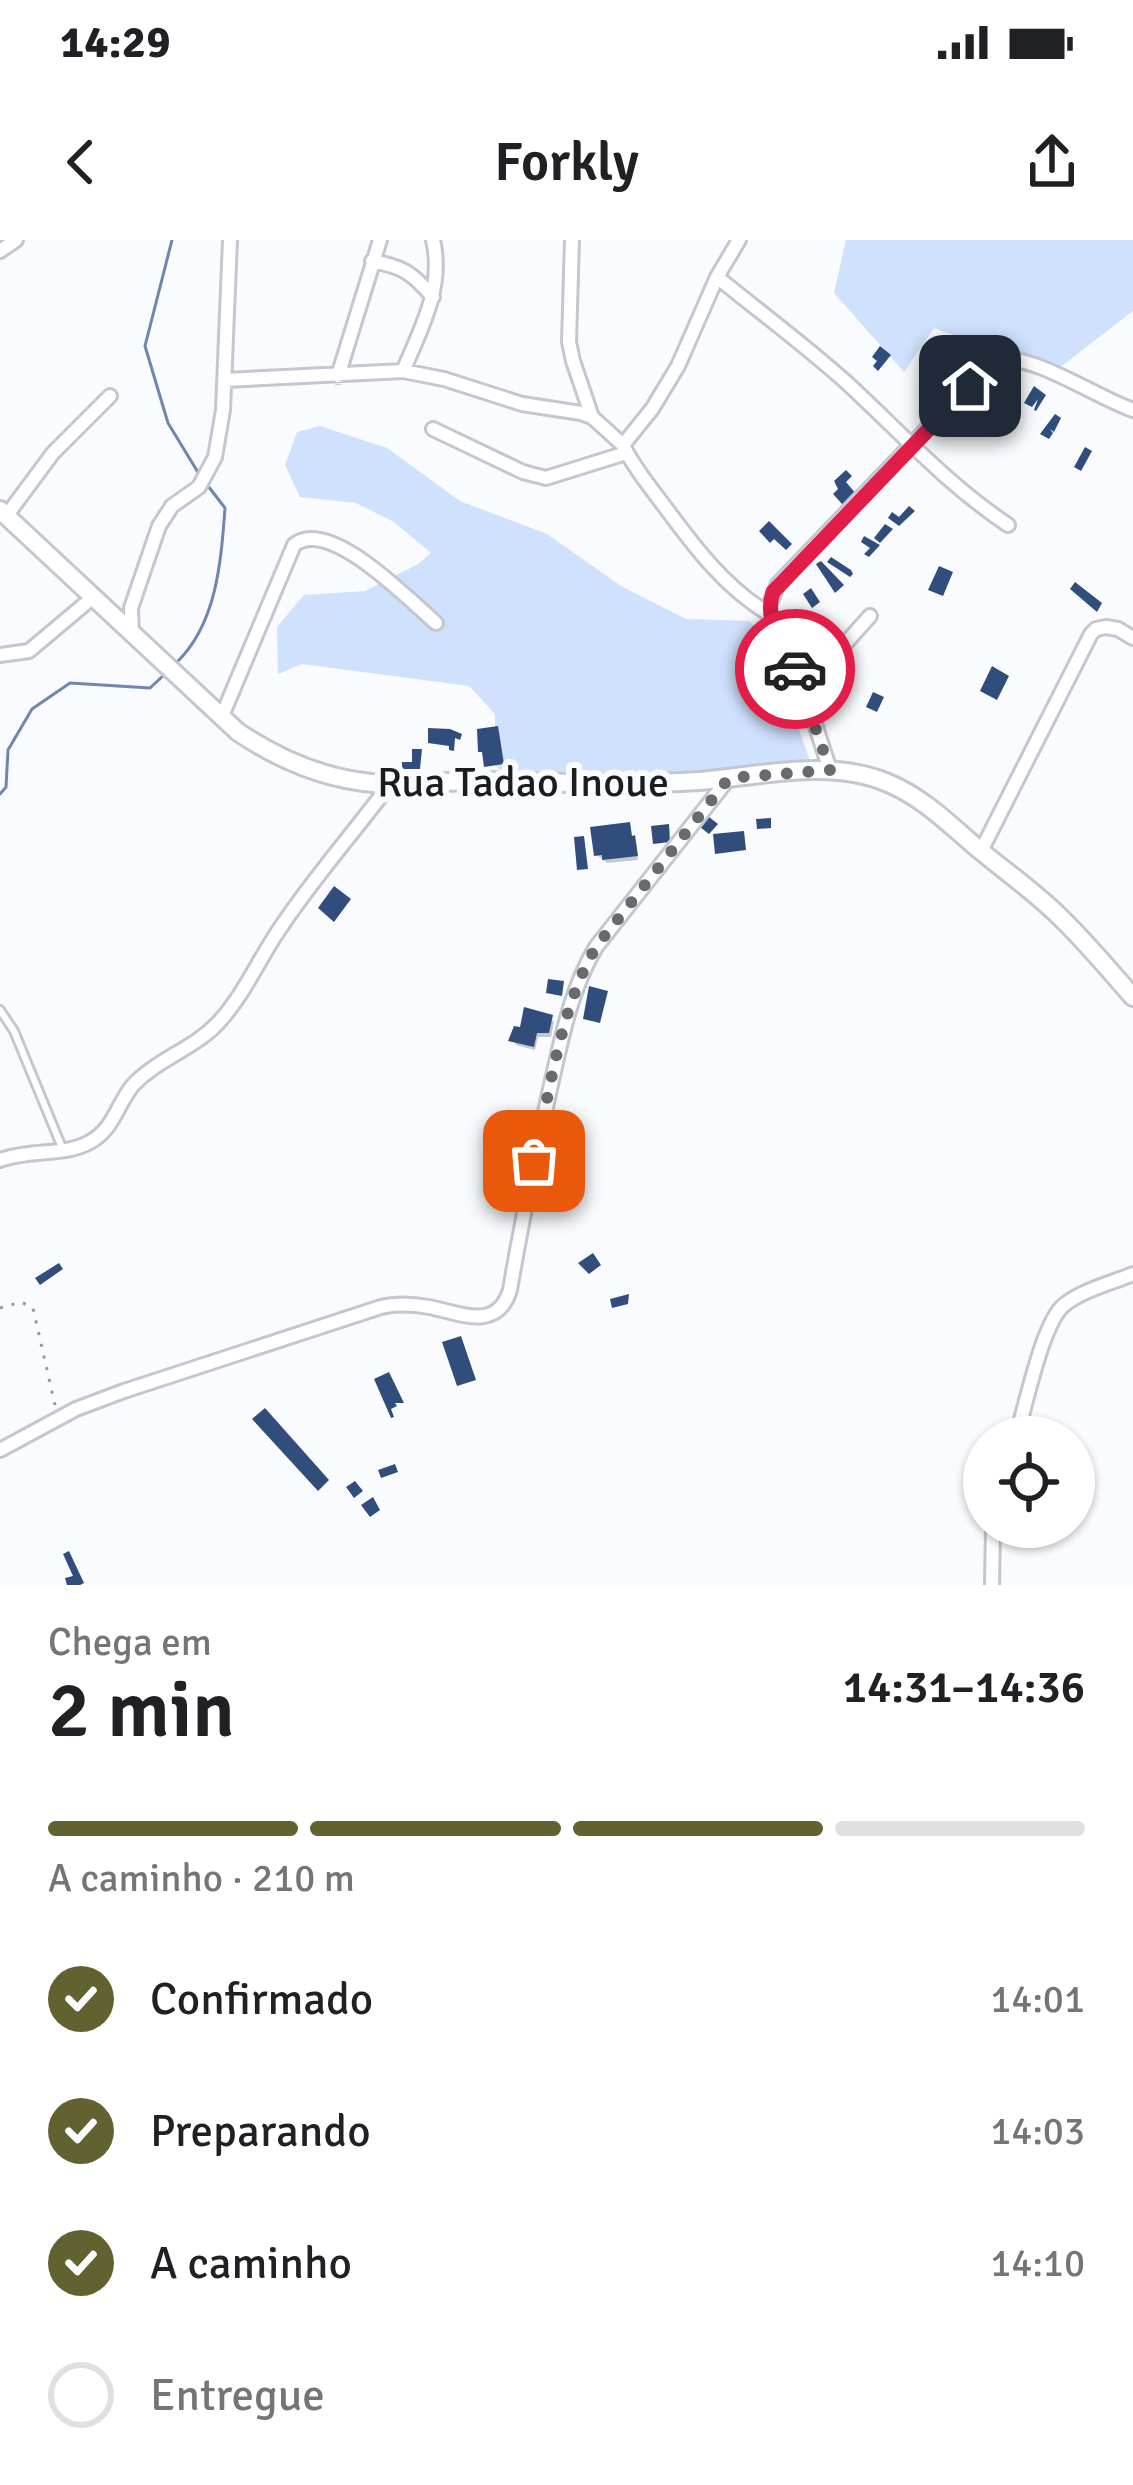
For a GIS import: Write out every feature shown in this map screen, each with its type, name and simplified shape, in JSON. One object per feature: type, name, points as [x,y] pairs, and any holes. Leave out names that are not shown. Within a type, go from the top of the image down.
[{"type":"street","points":[[0,251],[16,240]]},
{"type":"street","points":[[132,635],[131,608],[158,526],[172,506],[203,481],[220,436],[230,240]]},
{"type":"street","points":[[338,376],[380,240]]},
{"type":"street","points":[[403,371],[433,297],[437,277],[433,240]]},
{"type":"street","points":[[572,240],[569,342],[592,417],[624,449],[713,567],[733,589],[769,614]]},
{"type":"street","points":[[433,429],[523,472],[546,478],[624,449],[678,366],[716,277],[739,240]]},
{"type":"street","points":[[372,261],[411,273],[433,297]]},
{"type":"street","points":[[716,277],[831,369],[945,479],[1008,525]]},
{"type":"street","points":[[830,770],[804,690],[769,614],[770,598],[778,584],[1001,358],[1015,359],[1133,410]]},
{"type":"street","points":[[225,380],[403,371],[522,404],[592,417]]},
{"type":"street","points":[[3,512],[52,453],[110,396]]},
{"type":"street","name":"Rua Tadao Inoue","points":[[3,512],[238,732],[257,746],[320,774],[390,784],[615,785],[857,772],[920,800],[1057,914],[1133,998]]},
{"type":"street","points":[[221,716],[298,540],[349,549],[436,623]]},
{"type":"street","points":[[0,655],[29,651],[92,598]]},
{"type":"street","points":[[804,690],[870,616]]},
{"type":"street","points":[[981,851],[1091,634],[1106,627],[1133,638]]},
{"type":"street","points":[[0,1450],[58,1418],[124,1391],[381,1306],[410,1304],[470,1317],[491,1315],[505,1304],[557,1058],[580,978],[596,947],[729,778]]},
{"type":"street","points":[[0,1160],[85,1145],[113,1122],[136,1082],[216,1025],[301,897],[390,784]]},
{"type":"street","points":[[1022,1416],[1046,1330],[1057,1312],[1078,1297],[1133,1274]]},
{"type":"street","points":[[992,1585],[993,1548]]},
{"type":"lane","points":[[0,1010],[14,1031],[63,1150]]},
{"type":"path","points":[[0,1308],[21,1302],[33,1308],[58,1418]]},
{"type":"shaded area","points":[[846,240],[1133,240],[1133,311],[1054,372],[934,328],[904,372],[834,293]]},
{"type":"shaded area","points":[[320,426],[387,448],[460,501],[547,534],[621,586],[686,619],[750,621],[781,665],[810,761],[580,783],[508,779],[495,765],[495,714],[469,686],[302,664],[278,674],[277,627],[304,595],[365,591],[431,553],[394,522],[356,503],[300,497],[285,465],[297,432]]},
{"type":"building","points":[[880,346],[891,355],[878,371],[872,357]]},
{"type":"building","points":[[1034,386],[1046,395],[1036,411],[1038,399],[1032,407],[1024,403]]},
{"type":"building","points":[[1055,414],[1061,418],[1054,432],[1050,429],[1049,439],[1040,434]]},
{"type":"building","points":[[971,415],[979,423],[967,436],[956,425]]},
{"type":"building","points":[[1085,447],[1092,451],[1081,471],[1074,467]]},
{"type":"building","points":[[846,470],[852,476],[846,482],[857,495],[843,505],[833,494],[838,489],[834,481]]},
{"type":"building","points":[[909,506],[915,511],[899,526],[888,518],[892,512],[899,517]]},
{"type":"building","points":[[769,521],[792,544],[786,550],[759,531]]},
{"type":"building","points":[[885,524],[893,529],[880,543],[874,538]]},
{"type":"building","points":[[864,536],[880,545],[869,557],[864,554],[870,548],[861,542]]},
{"type":"building","points":[[831,557],[853,574],[850,577],[827,562]]},
{"type":"building","points":[[821,561],[844,585],[835,593],[816,564]]},
{"type":"building","points":[[939,566],[953,572],[943,596],[928,590]]},
{"type":"building","points":[[1075,582],[1102,603],[1097,612],[1070,589]]},
{"type":"building","points":[[811,588],[820,602],[812,608],[803,594]]},
{"type":"building","points":[[992,666],[1009,676],[997,700],[980,691]]},
{"type":"building","points":[[873,692],[884,697],[877,712],[866,707]]},
{"type":"building","points":[[498,726],[504,764],[484,767],[477,729]]},
{"type":"building","points":[[428,728],[462,734],[460,740],[455,738],[454,751],[428,743]]},
{"type":"building","points":[[412,749],[422,749],[420,769],[402,769],[402,762],[412,762]]},
{"type":"building","points":[[709,817],[718,824],[709,834],[700,827]]},
{"type":"building","points":[[771,818],[771,828],[757,829],[756,819]]},
{"type":"building","points":[[630,822],[638,856],[602,860],[602,855],[594,856],[590,827]]},
{"type":"building","points":[[669,824],[670,842],[653,844],[651,826]]},
{"type":"building","points":[[744,831],[746,850],[715,854],[713,834]]},
{"type":"building","points":[[584,836],[588,869],[577,870],[574,837]]},
{"type":"building","points":[[334,886],[351,899],[334,922],[318,908]]},
{"type":"building","points":[[548,979],[564,981],[562,996],[546,993]]},
{"type":"building","points":[[589,986],[608,991],[600,1023],[583,1019]]},
{"type":"building","points":[[524,1007],[553,1015],[549,1033],[537,1033],[534,1047],[508,1041],[514,1026],[520,1027]]},
{"type":"building","points":[[488,1128],[505,1131],[502,1147],[485,1144]]},
{"type":"building","points":[[593,1253],[601,1265],[589,1274],[578,1263]]},
{"type":"building","points":[[59,1263],[63,1269],[40,1285],[35,1278]]},
{"type":"building","points":[[629,1294],[628,1304],[612,1308],[610,1299]]},
{"type":"building","points":[[461,1336],[476,1380],[457,1386],[442,1342]]},
{"type":"building","points":[[389,1372],[404,1403],[395,1403],[391,1418],[374,1379]]},
{"type":"building","points":[[265,1408],[329,1480],[318,1491],[252,1419]]},
{"type":"building","points":[[395,1464],[398,1472],[381,1478],[378,1470]]},
{"type":"building","points":[[355,1481],[363,1491],[354,1498],[346,1487]]},
{"type":"building","points":[[373,1497],[380,1510],[370,1517],[361,1505]]},
{"type":"building","points":[[69,1551],[84,1583],[80,1585],[67,1585],[65,1578],[73,1576],[63,1554]]},
{"type":"waterway","points":[[172,240],[145,346],[168,423],[199,474]]},
{"type":"waterway","points":[[176,663],[200,630],[219,570],[225,508],[205,482]]},
{"type":"waterway","points":[[0,794],[6,787],[8,750],[32,709],[70,683],[150,688],[165,674]]},
{"type":"way so far","points":[[534,1161],[568,1017],[596,947],[729,778],[830,770],[795,669]]},
{"type":"route","points":[[795,669],[772,626],[773,592],[970,386]]}]
